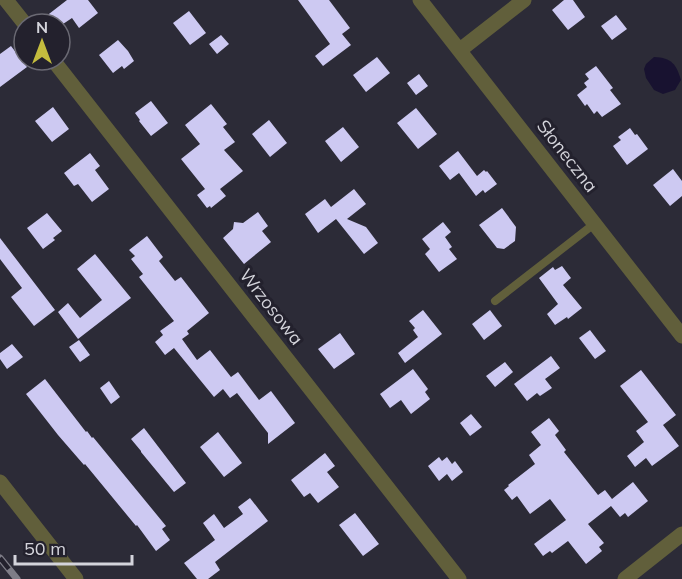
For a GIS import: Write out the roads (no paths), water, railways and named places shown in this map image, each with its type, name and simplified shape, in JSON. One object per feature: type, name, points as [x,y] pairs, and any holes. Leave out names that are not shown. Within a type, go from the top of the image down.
[{"type":"street","points":[[6,0],[16,12]]},
{"type":"street","name":"Słoneczna","points":[[420,0],[682,336]]},
{"type":"street","points":[[459,50],[524,0]]},
{"type":"street","name":"Wrzosowa","points":[[62,72],[459,579]]},
{"type":"street","points":[[0,482],[76,579]]},
{"type":"street","points":[[625,579],[682,534]]},
{"type":"lane","points":[[495,302],[594,224]]},
{"type":"railway","points":[[0,558],[17,579]]}]
